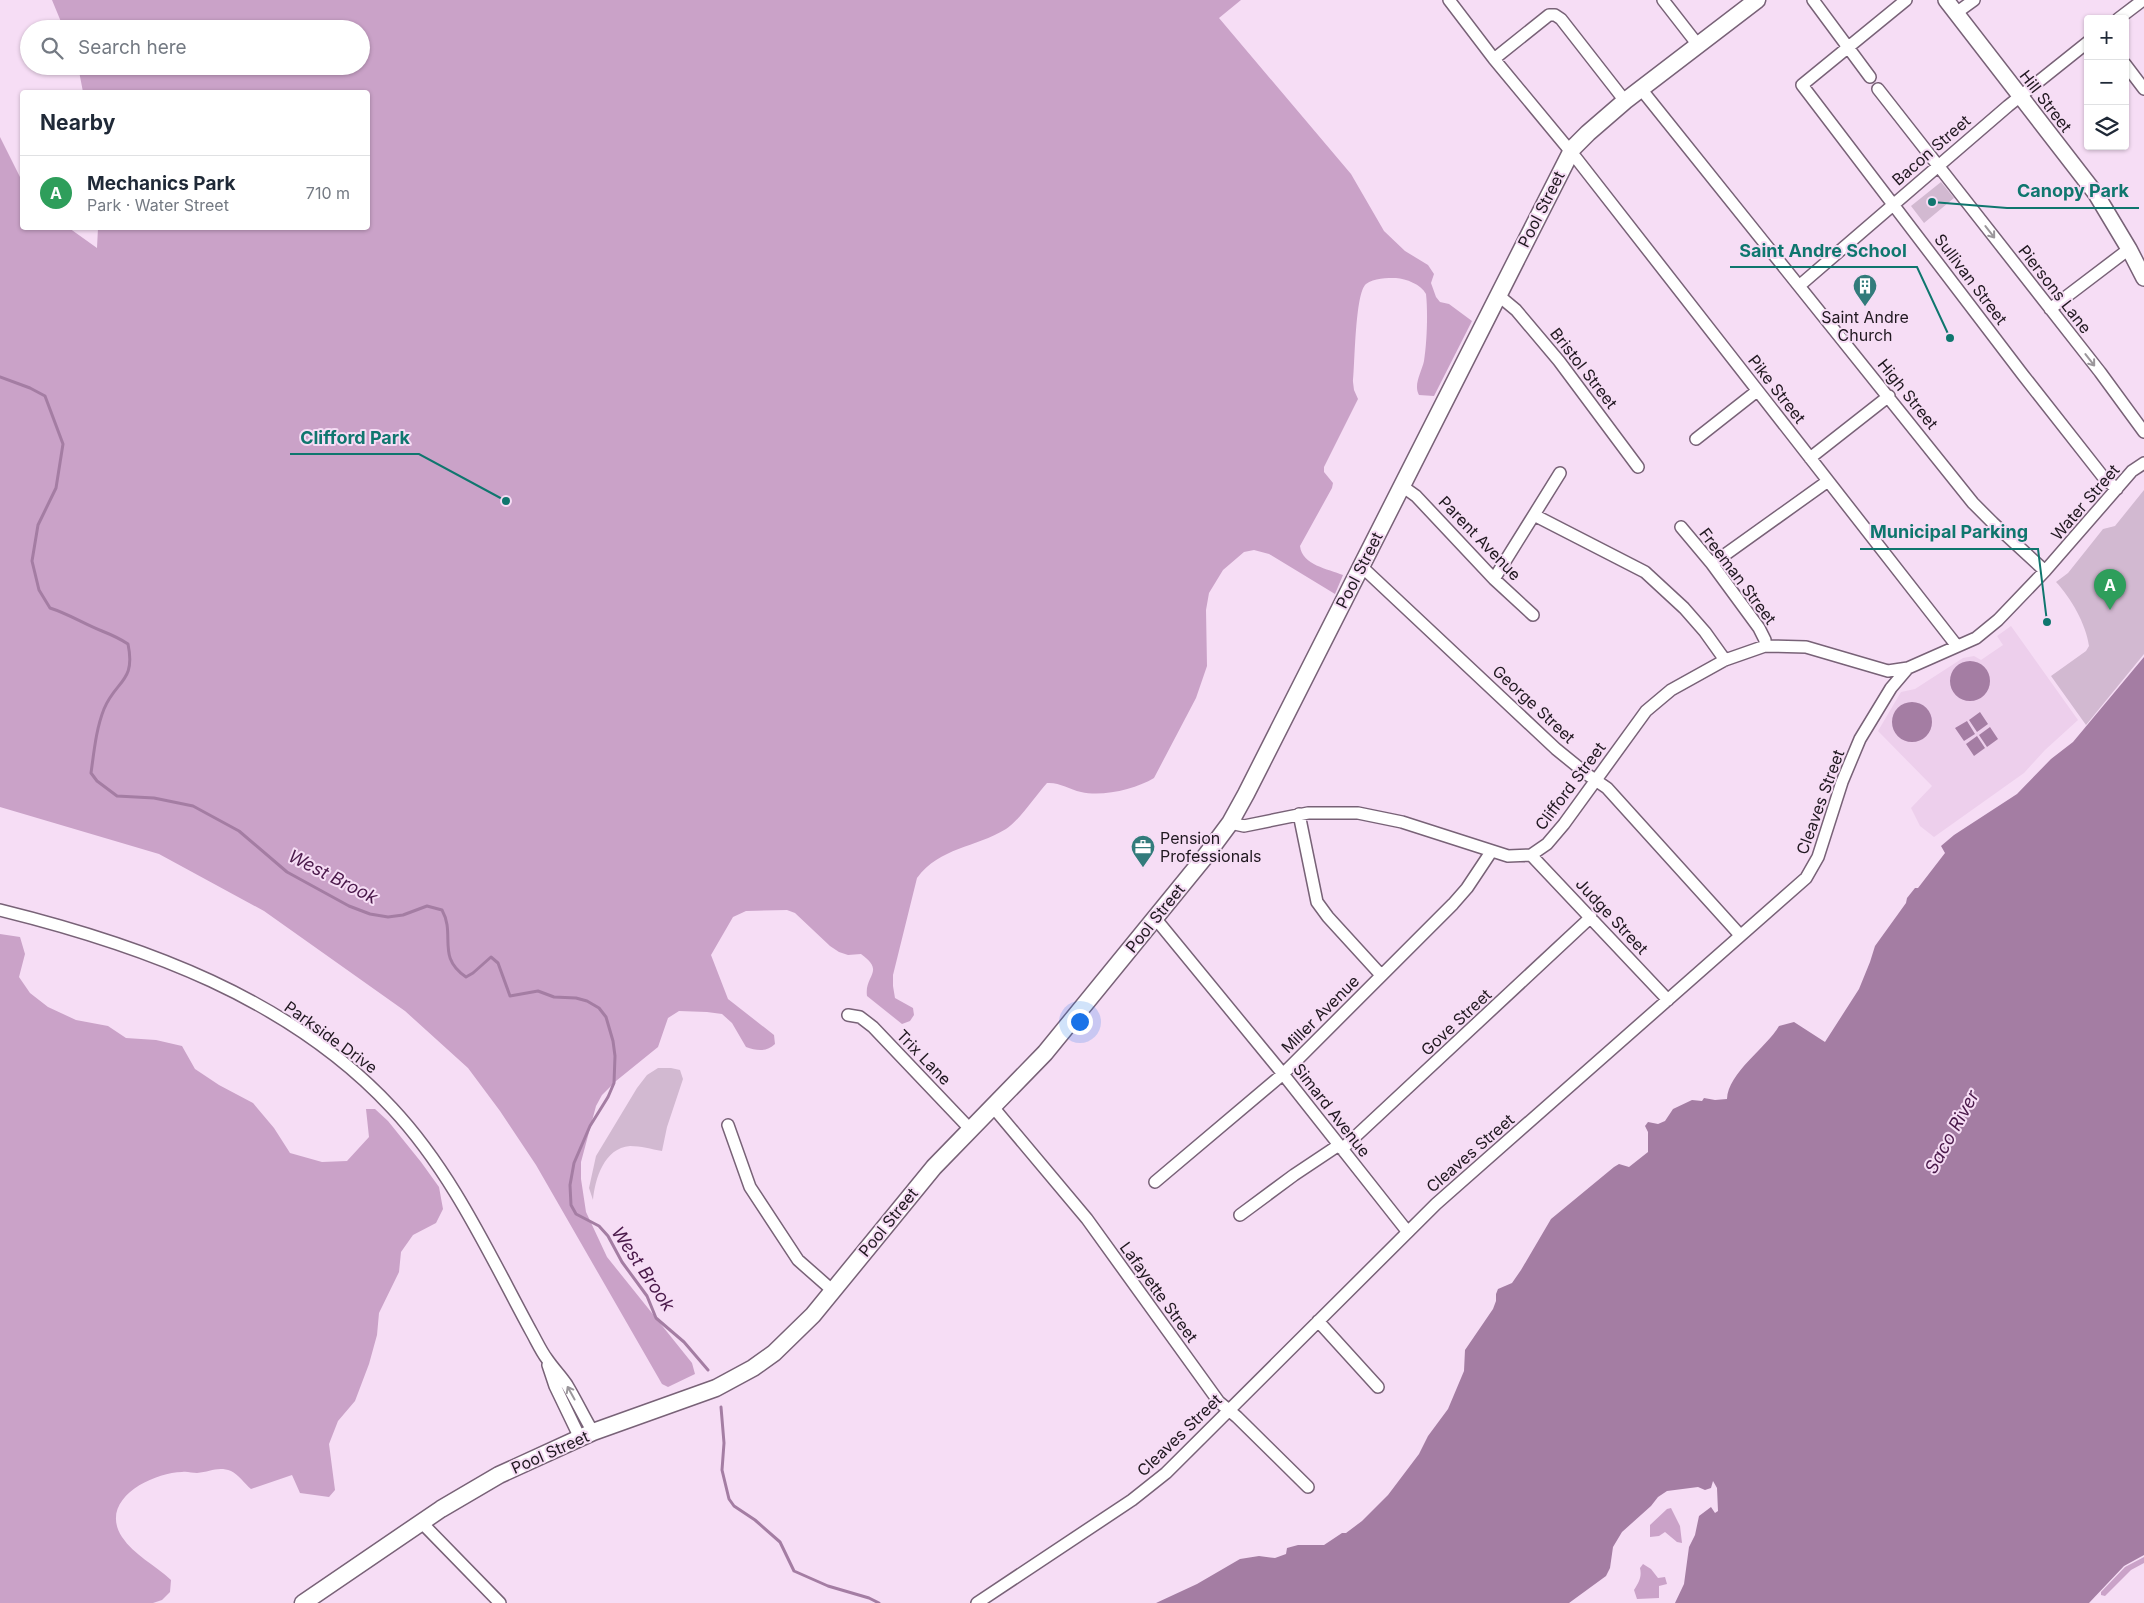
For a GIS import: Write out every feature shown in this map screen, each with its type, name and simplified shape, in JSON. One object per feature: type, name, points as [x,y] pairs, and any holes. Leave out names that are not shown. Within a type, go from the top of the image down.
[{"type":"main road","name":"Pool Street","points":[[303,1603],[421,1522],[499,1475],[586,1435],[716,1388],[774,1354],[797,1331],[917,1186],[1050,1046],[1204,858],[1230,823],[1571,152],[1588,132],[1625,101],[1757,0]]},
{"type":"street","name":"Pike Street","points":[[1449,0],[1494,59],[1571,152],[1957,646]]},
{"type":"street","points":[[1663,0],[1698,45]]},
{"type":"street","points":[[1813,0],[1870,76]]},
{"type":"street","points":[[1848,47],[1906,0]]},
{"type":"street","name":"Hill Street","points":[[1946,0],[2096,194],[2144,278]]},
{"type":"street","points":[[1956,13],[1974,0]]},
{"type":"street","points":[[2123,15],[2143,0]]},
{"type":"street","points":[[1494,59],[1549,15],[1555,15],[1561,19],[1625,101]]},
{"type":"street","name":"Bacon Street","points":[[1798,286],[2020,96],[2084,45]]},
{"type":"street","name":"Sullivan Street","points":[[1848,47],[1802,85],[2028,382],[2104,478],[2117,489]]},
{"type":"street","points":[[2129,69],[2144,89]]},
{"type":"street","name":"High Street","points":[[1641,89],[1973,503],[1989,520],[2046,571]]},
{"type":"street","name":"Piersons Lane","points":[[1878,90],[2144,432]]},
{"type":"street","points":[[2050,309],[2129,249]]},
{"type":"street","name":"Bristol Street","points":[[1498,295],[1516,310],[1559,362],[1638,467]]},
{"type":"street","points":[[1696,439],[1757,391]]},
{"type":"street","points":[[1810,458],[1889,396]]},
{"type":"street","name":"Water Street","points":[[1908,668],[1979,635],[1992,625],[2046,571],[2132,471],[2144,463]]},
{"type":"street","points":[[1494,579],[1560,473]]},
{"type":"street","points":[[1712,564],[1828,481]]},
{"type":"street","name":"Parent Avenue","points":[[1402,486],[1416,496],[1494,579],[1533,615]]},
{"type":"street","points":[[1534,515],[1645,572],[1684,608],[1706,632],[1725,660]]},
{"type":"street","name":"Freeman Street","points":[[1681,527],[1712,564],[1759,628],[1765,640],[1765,646]]},
{"type":"street","name":"George Street","points":[[1362,566],[1556,748],[1607,788],[1740,936]]},
{"type":"street","name":"Clifford Street","points":[[1531,855],[1547,844],[1598,781],[1652,706],[1683,682],[1725,660],[1765,646],[1806,647],[1883,670],[1908,668]]},
{"type":"street","name":"Cleaves Street","points":[[977,1603],[1144,1491],[1166,1473],[1407,1231],[1812,871],[1818,858],[1842,782],[1855,751],[1891,688],[1908,668]]},
{"type":"street","points":[[1230,823],[1244,826],[1299,814],[1338,812],[1382,817],[1428,829],[1491,852],[1517,857],[1531,855]]},
{"type":"street","points":[[1299,814],[1317,902],[1328,918],[1381,975]]},
{"type":"street","name":"Miller Avenue","points":[[1155,1182],[1283,1074],[1462,895],[1491,852]]},
{"type":"street","name":"Judge Street","points":[[1531,855],[1668,1000]]},
{"type":"street","name":"Parkside Drive","points":[[0,910],[109,940],[185,968],[267,1011],[314,1041],[350,1068],[392,1108],[432,1158],[467,1213],[545,1356],[555,1386],[586,1435]]},
{"type":"street","name":"Gove Street","points":[[1240,1215],[1294,1175],[1341,1147],[1591,917]]},
{"type":"street","name":"Simard Avenue","points":[[1155,918],[1283,1074],[1407,1231]]},
{"type":"street","name":"Trix Lane","points":[[848,1015],[860,1018],[873,1027],[971,1130]]},
{"type":"street","name":"Lafayette Street","points":[[994,1107],[1087,1219],[1219,1402],[1308,1487]]},
{"type":"street","points":[[728,1125],[750,1187],[798,1260],[832,1290]]},
{"type":"street","points":[[1318,1321],[1378,1388]]},
{"type":"street","points":[[421,1522],[500,1603]]},
{"type":"shaded area","points":[[52,0],[1241,0],[1219,18],[1351,174],[1384,231],[1405,251],[1428,265],[1434,274],[1431,283],[1440,302],[1449,304],[1472,321],[1434,396],[1419,395],[1417,382],[1424,361],[1426,336],[1426,294],[1417,285],[1400,279],[1381,279],[1366,284],[1362,290],[1356,330],[1353,382],[1358,399],[1324,467],[1324,472],[1333,483],[1332,488],[1300,546],[1305,558],[1323,568],[1343,575],[1335,594],[1269,554],[1254,550],[1244,552],[1223,570],[1209,593],[1206,610],[1207,666],[1196,698],[1154,778],[1129,789],[1109,793],[1081,792],[1047,783],[1022,814],[1006,829],[947,854],[926,868],[917,878],[893,975],[895,998],[913,1008],[914,1015],[910,1021],[902,1024],[867,996],[868,983],[873,970],[868,960],[861,954],[848,955],[839,952],[795,913],[787,910],[746,911],[733,917],[711,955],[728,999],[774,1035],[775,1044],[762,1050],[746,1047],[732,1023],[722,1014],[679,1011],[668,1018],[658,1047],[616,1081],[602,1095],[596,1106],[581,1162],[581,1179],[586,1212],[607,1257],[692,1363],[695,1374],[668,1387],[662,1384],[536,1165],[500,1111],[468,1068],[405,1011],[264,911],[159,854],[0,807],[0,137],[20,177],[20,230],[72,230],[97,248],[98,230],[370,230],[370,90],[83,90],[80,75],[370,75],[370,20],[60,20]]},
{"type":"shaded area","points":[[1941,182],[1954,198],[1924,223],[1911,206]]},
{"type":"shaded area","points":[[2144,490],[2144,654],[2086,725],[2051,676],[2086,651],[2089,646],[2085,629],[2077,612],[2056,582],[2068,573],[2103,529],[2115,526]]},
{"type":"shaded area","points":[[2011,626],[2078,720],[2045,750],[2024,773],[1934,837],[1920,826],[1911,808],[1932,786],[1878,731],[1901,692],[1915,689],[1963,658],[1974,656],[1981,660],[2003,645],[1997,636]]},
{"type":"shaded area","points":[[0,934],[20,937],[25,954],[19,977],[30,993],[48,1007],[76,1020],[108,1026],[126,1038],[156,1040],[182,1046],[195,1069],[219,1085],[253,1103],[274,1128],[290,1153],[322,1162],[347,1161],[369,1137],[366,1109],[375,1109],[388,1121],[439,1187],[443,1209],[436,1223],[413,1235],[401,1252],[399,1272],[379,1313],[377,1335],[369,1364],[355,1401],[338,1421],[329,1444],[335,1490],[329,1497],[300,1493],[292,1475],[251,1489],[234,1472],[222,1469],[197,1473],[170,1474],[156,1477],[143,1483],[122,1500],[117,1511],[116,1524],[122,1537],[132,1549],[171,1580],[170,1592],[162,1600],[153,1603],[0,1603]]},
{"type":"shaded area","points":[[658,1068],[680,1070],[683,1079],[667,1127],[662,1151],[630,1146],[614,1152],[602,1166],[593,1200],[589,1188],[596,1156],[637,1088],[647,1075]]},
{"type":"shaded area","points":[[1671,1508],[1680,1526],[1682,1543],[1677,1542],[1665,1532],[1659,1536],[1650,1537],[1650,1525],[1667,1509]]},
{"type":"shaded area","points":[[2144,1557],[2144,1563],[2131,1570],[2105,1596],[2101,1595],[2101,1592],[2125,1567]]},
{"type":"shaded area","points":[[1643,1564],[1651,1569],[1658,1578],[1665,1577],[1667,1584],[1659,1586],[1659,1598],[1637,1599],[1634,1590],[1640,1579],[1640,1568]]},
{"type":"water","name":"Saco River","points":[[2144,657],[2144,1555],[2124,1566],[2089,1603],[1675,1603],[1684,1584],[1689,1547],[1695,1535],[1699,1516],[1711,1507],[1715,1513],[1718,1511],[1717,1488],[1713,1481],[1711,1488],[1705,1490],[1698,1487],[1667,1491],[1658,1497],[1651,1506],[1622,1532],[1613,1547],[1610,1568],[1606,1576],[1569,1603],[1156,1603],[1197,1584],[1240,1559],[1259,1556],[1275,1558],[1286,1554],[1287,1548],[1298,1545],[1324,1545],[1342,1533],[1346,1533],[1362,1521],[1388,1495],[1419,1454],[1428,1436],[1448,1409],[1464,1371],[1465,1350],[1493,1309],[1498,1289],[1512,1283],[1551,1219],[1614,1167],[1619,1164],[1629,1167],[1648,1152],[1648,1132],[1645,1126],[1648,1122],[1658,1124],[1665,1121],[1673,1109],[1692,1100],[1702,1101],[1704,1098],[1715,1100],[1727,1099],[1729,1089],[1740,1070],[1779,1026],[1794,1022],[1825,1042],[1859,989],[1875,946],[1906,903],[1907,898],[1915,888],[1918,888],[1945,853],[1941,846],[1954,835],[2017,794],[2051,759],[2073,742]]},
{"type":"water","points":[[1974,661],[1981,664],[1987,670],[1990,681],[1989,689],[1981,698],[1974,701],[1966,701],[1959,698],[1951,689],[1950,677],[1953,670],[1962,662]]},
{"type":"water","points":[[1916,702],[1923,705],[1929,711],[1932,722],[1931,730],[1923,739],[1916,742],[1908,742],[1901,739],[1893,730],[1892,718],[1895,711],[1904,703]]},
{"type":"water","points":[[1980,712],[1988,724],[1977,732],[1969,720]]},
{"type":"water","points":[[1967,721],[1975,734],[1964,741],[1955,728]]},
{"type":"water","points":[[1990,727],[1998,739],[1987,747],[1979,735]]},
{"type":"water","points":[[1977,736],[1985,748],[1974,756],[1966,744]]},
{"type":"waterway","name":"West Brook","points":[[0,377],[30,388],[45,396],[63,444],[56,488],[38,525],[32,561],[39,590],[50,608],[128,644],[130,657],[127,674],[109,699],[101,717],[91,773],[97,781],[117,796],[154,798],[193,806],[239,831],[287,872],[349,906],[370,914],[388,917],[403,915],[427,906],[442,910],[446,919],[449,954],[457,969],[466,977],[491,957],[498,963],[510,996],[538,991],[554,997],[576,998],[587,1001],[599,1008],[606,1017],[613,1041],[615,1056],[614,1083],[608,1097],[590,1126],[574,1163],[570,1185],[571,1205],[576,1214],[599,1226],[608,1236],[622,1262],[647,1296],[656,1318],[684,1342],[708,1370]]},
{"type":"waterway","name":"West Brook","points":[[721,1407],[724,1443],[722,1470],[729,1499],[734,1506],[755,1520],[780,1542],[794,1571],[828,1586],[869,1598],[879,1603]]},
{"type":"place","name":"Canopy Park","points":[[1932,202]]},
{"type":"place","name":"Saint Andre Church","points":[[1865,307]]},
{"type":"place","name":"Saint Andre School","points":[[1950,338]]},
{"type":"place","name":"Clifford Park","points":[[506,501]]},
{"type":"place","name":"Mechanics Park","points":[[2110,610]]},
{"type":"place","name":"Municipal Parking","points":[[2047,622]]},
{"type":"place","name":"Pension Professionals","points":[[1143,868]]}]
